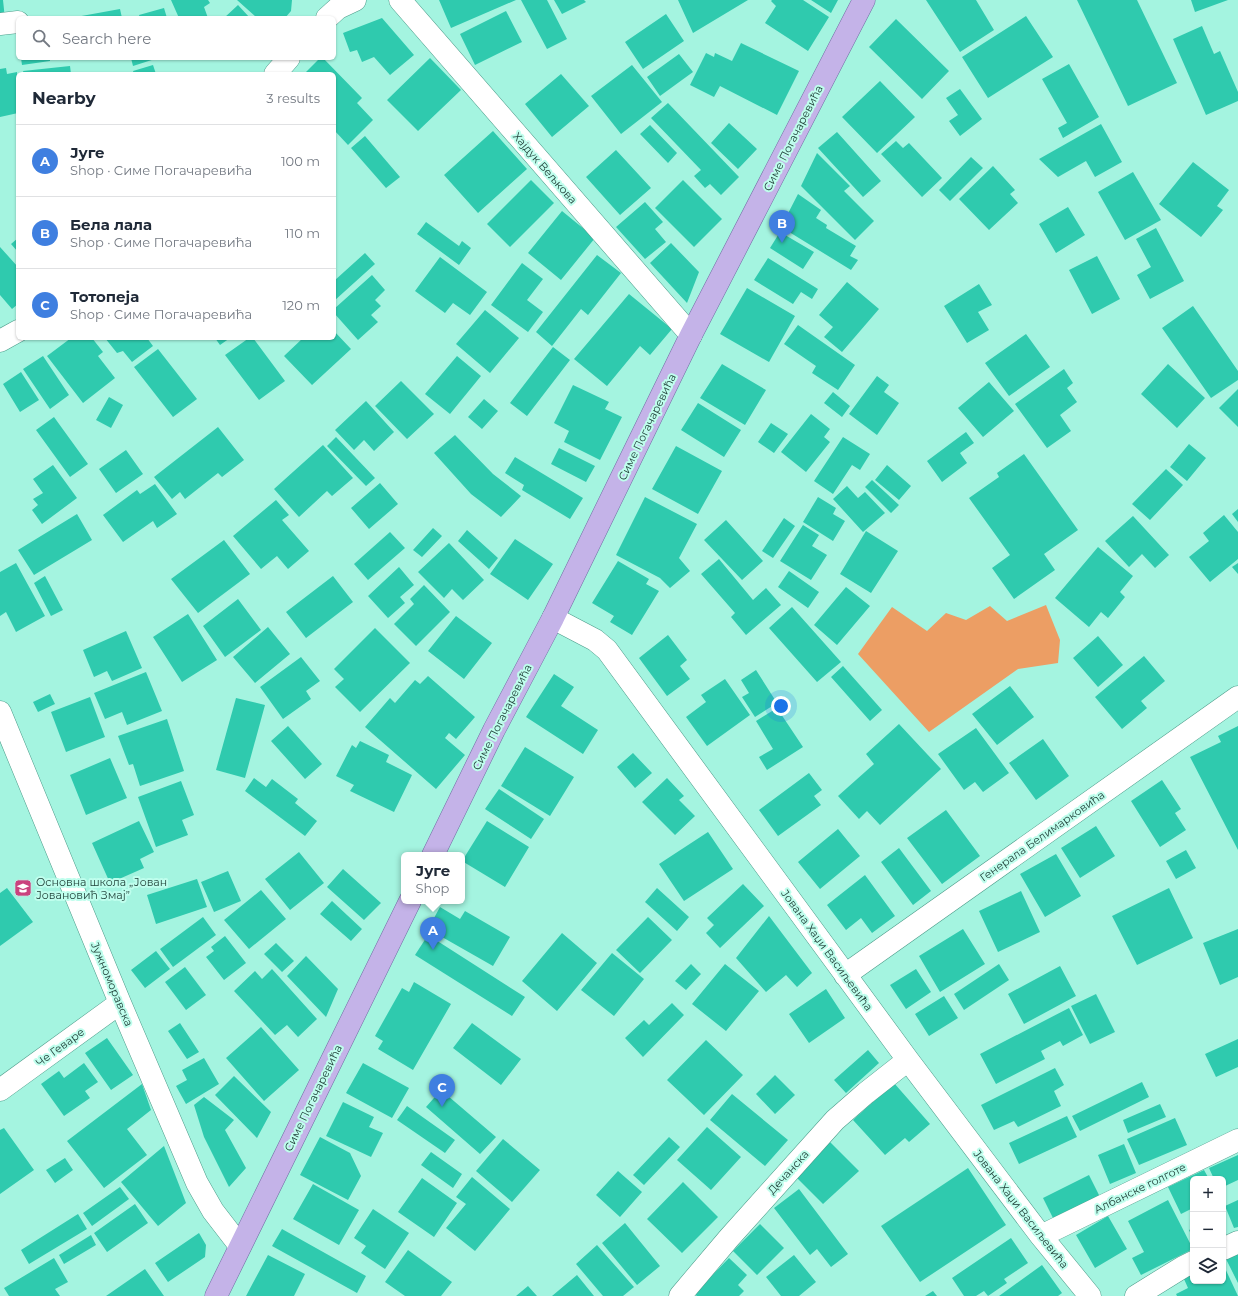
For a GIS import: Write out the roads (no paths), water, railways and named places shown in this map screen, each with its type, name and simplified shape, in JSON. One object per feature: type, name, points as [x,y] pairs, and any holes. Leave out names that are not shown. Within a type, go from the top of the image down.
[{"type":"main road","name":"Симе Погачаревића","points":[[434,852],[494,730],[553,618],[691,335],[864,0]]},
{"type":"main road","name":"Симе Погачаревића","points":[[216,1296],[409,904]]},
{"type":"street","name":"Хајдук Вељкова","points":[[400,0],[691,335]]},
{"type":"street","points":[[0,24],[16,22]]},
{"type":"street","points":[[277,72],[287,60]]},
{"type":"street","points":[[0,341],[16,332]]},
{"type":"street","name":"Јована Хаџи Васиљевића","points":[[553,618],[595,640],[607,650],[908,1060],[1083,1294]]},
{"type":"street","name":"Генерала Белимарковића","points":[[846,975],[1238,697]]},
{"type":"street","name":"Јужноморавска","points":[[0,712],[120,1003],[197,1183],[213,1211],[240,1246]]},
{"type":"street","name":"Че Геваре","points":[[0,1090],[120,1003]]},
{"type":"street","name":"Дечанска","points":[[680,1296],[734,1232],[835,1120],[908,1060]]},
{"type":"street","name":"Албанске голготе","points":[[1041,1236],[1238,1140]]},
{"type":"street","points":[[1225,1248],[1238,1242]]},
{"type":"street","points":[[1136,1296],[1190,1264]]},
{"type":"place","name":"Бела лала","points":[[782,243]]},
{"type":"place","name":"Основна школа „Јован Јовановић Змај”","points":[[23,888]]},
{"type":"place","name":"Југе","points":[[433,950]]},
{"type":"place","name":"Тотопеја","points":[[442,1107]]}]
